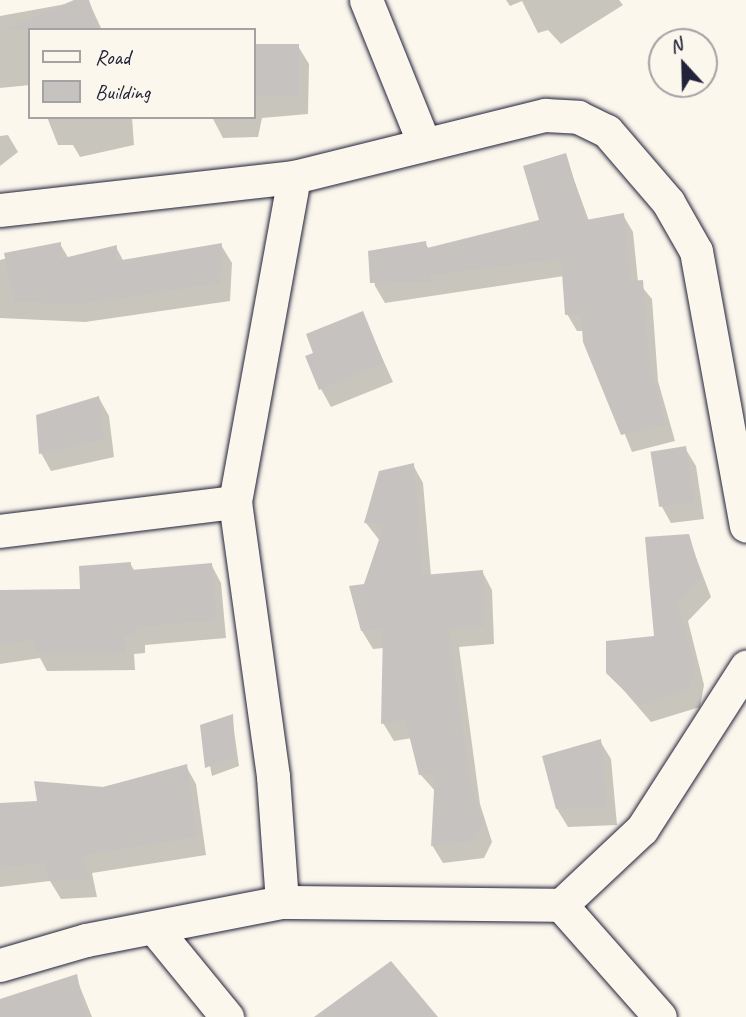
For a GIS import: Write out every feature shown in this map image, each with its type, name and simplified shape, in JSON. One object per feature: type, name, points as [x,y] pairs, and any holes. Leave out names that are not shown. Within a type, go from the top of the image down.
[{"type":"street","points":[[366,0],[423,141]]},
{"type":"street","points":[[0,210],[294,177],[423,141],[545,115],[578,117],[607,131],[634,158],[696,251],[746,525]]},
{"type":"street","points":[[282,902],[274,776],[235,502],[294,177]]},
{"type":"street","points":[[0,531],[235,502]]},
{"type":"street","points":[[0,965],[282,902],[561,905],[642,829],[746,667]]},
{"type":"street","points":[[561,905],[660,1017]]},
{"type":"street","points":[[155,929],[227,1017]]},
{"type":"building","points":[[74,0],[89,0],[98,28],[28,28],[3,30]]},
{"type":"building","points":[[256,44],[299,44],[299,96],[256,96]]},
{"type":"building","points":[[566,153],[586,220],[624,213],[630,281],[643,280],[649,362],[666,424],[621,435],[583,342],[581,314],[565,315],[561,259],[430,275],[431,282],[370,283],[368,251],[426,241],[427,248],[539,220],[523,166]]},
{"type":"building","points":[[61,242],[60,259],[117,245],[116,261],[222,243],[220,283],[74,305],[14,301],[4,253]]},
{"type":"building","points":[[363,311],[384,363],[319,390],[305,356],[313,353],[306,334]]},
{"type":"building","points":[[99,396],[104,439],[39,454],[36,415]]},
{"type":"building","points":[[686,446],[695,501],[659,507],[650,452]]},
{"type":"building","points":[[414,463],[423,575],[483,570],[484,626],[449,629],[470,784],[483,822],[474,840],[431,846],[435,773],[419,775],[405,719],[381,724],[383,629],[361,631],[349,586],[364,584],[384,525],[364,523],[379,471]]},
{"type":"building","points":[[689,534],[702,578],[678,603],[695,666],[690,689],[639,705],[606,673],[606,641],[654,636],[645,537]]},
{"type":"building","points":[[131,562],[131,570],[212,563],[217,620],[136,627],[136,636],[124,636],[126,653],[35,653],[35,639],[0,645],[0,590],[80,589],[79,566]]},
{"type":"building","points":[[233,714],[235,757],[205,768],[200,725]]},
{"type":"building","points":[[601,739],[607,807],[556,809],[542,756]]},
{"type":"building","points":[[187,764],[197,837],[83,855],[88,879],[48,881],[46,862],[0,868],[0,803],[37,801],[34,781],[104,787]]},
{"type":"building","points":[[391,961],[438,1017],[314,1017]]},
{"type":"building","points":[[77,974],[86,1017],[0,1017],[0,999]]}]
